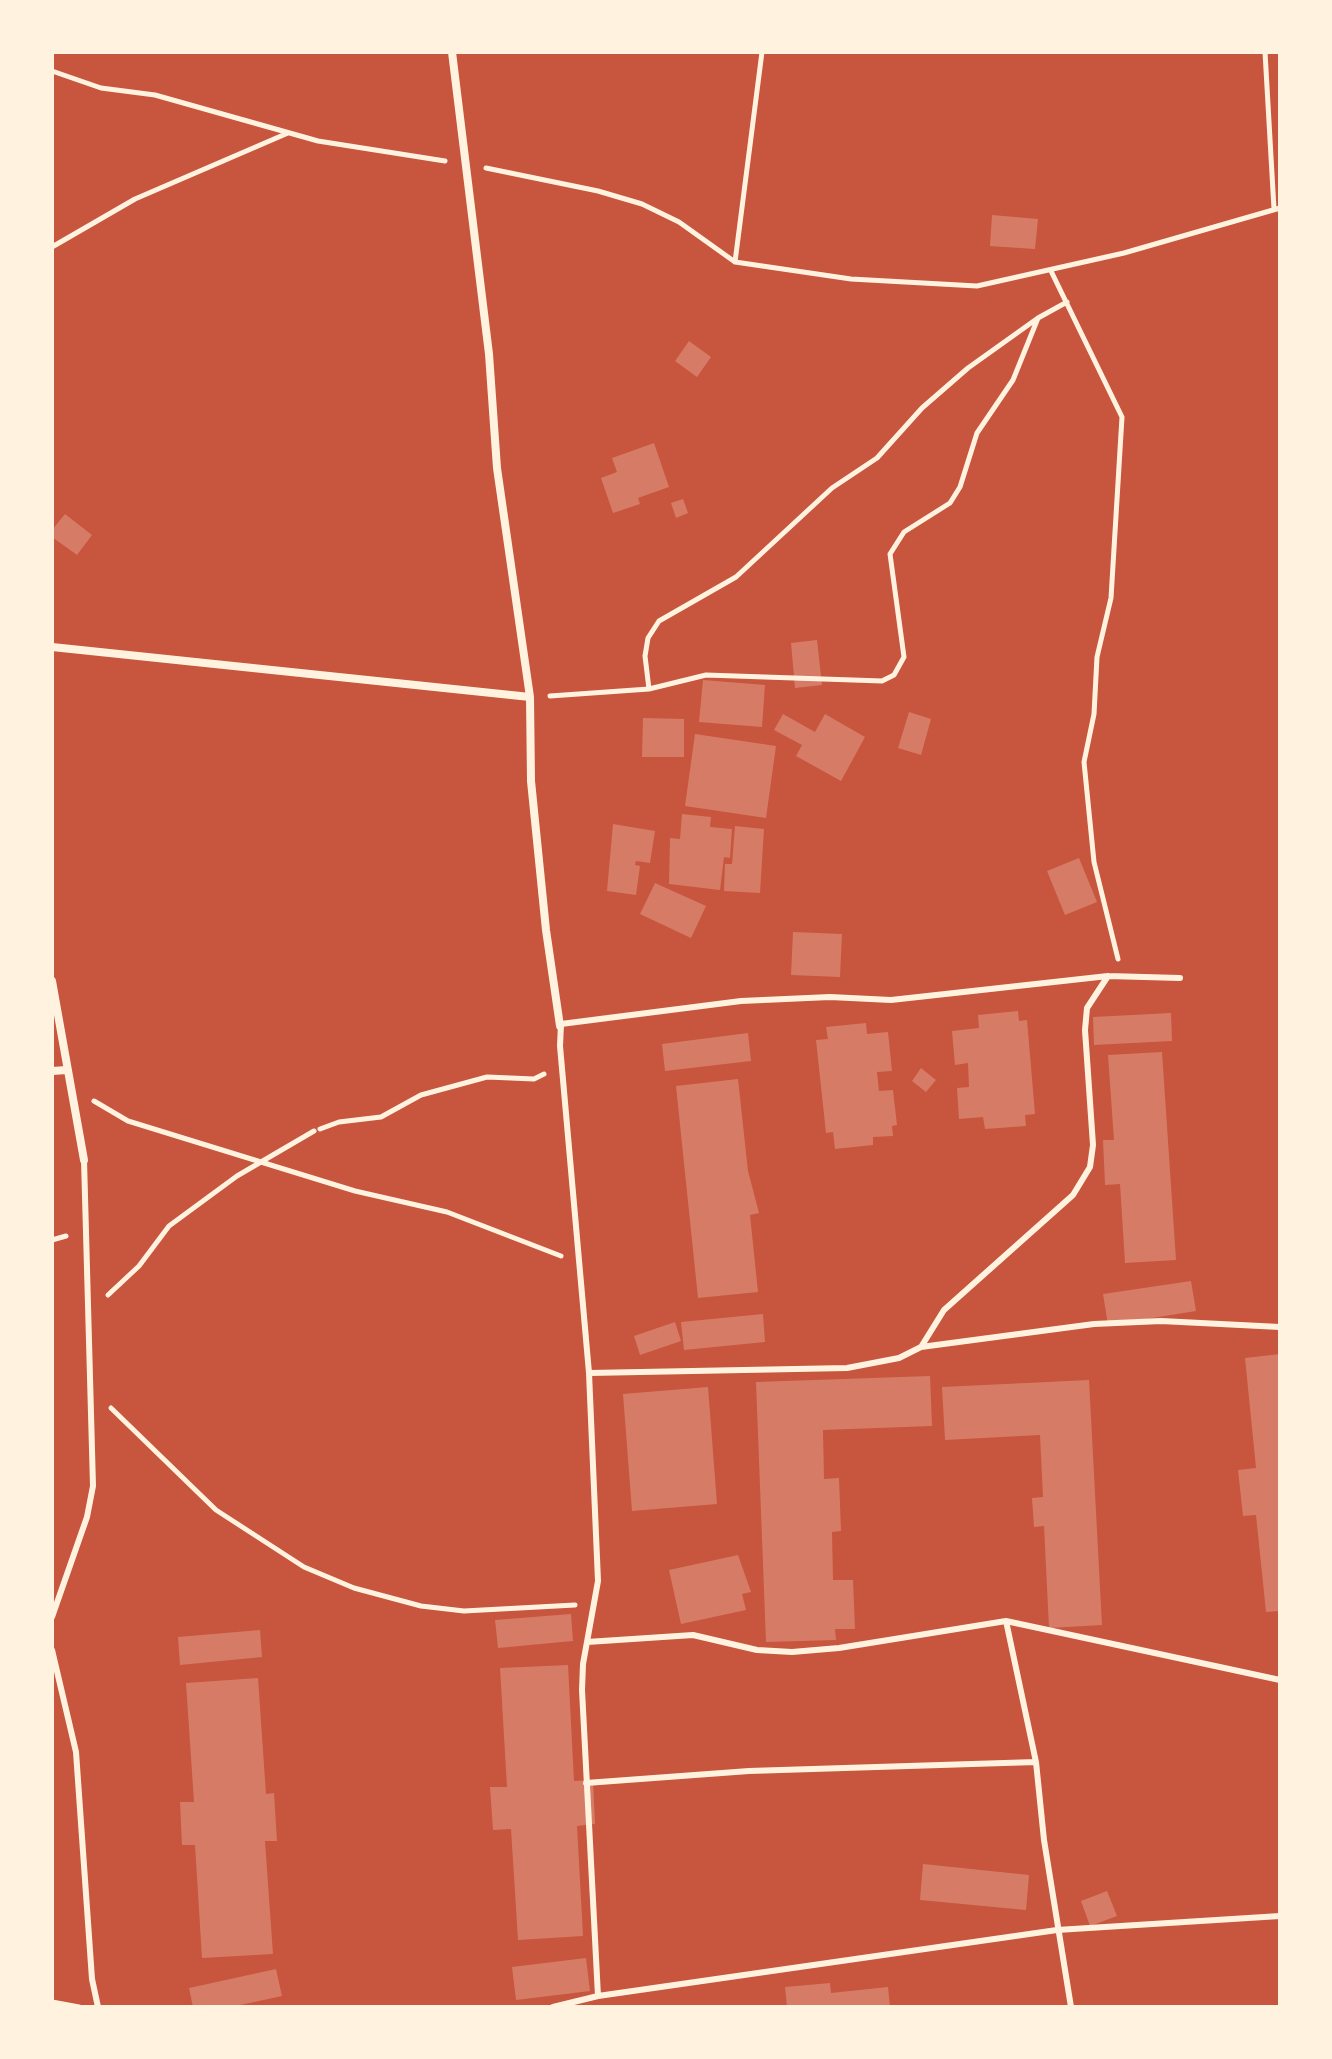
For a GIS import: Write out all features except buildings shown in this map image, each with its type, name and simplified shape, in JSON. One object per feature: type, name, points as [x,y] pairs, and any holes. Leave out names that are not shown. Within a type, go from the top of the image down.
[{"type":"street","points":[[452,52],[489,354],[497,468],[530,697],[531,781],[546,930],[560,1026]]},
{"type":"street","points":[[52,647],[530,697]]},
{"type":"street","points":[[52,981],[84,1160]]},
{"type":"street","points":[[52,1071],[67,1070]]},
{"type":"lane","points":[[921,1347],[944,1310],[1073,1195],[1090,1167],[1093,1145],[1085,1030],[1087,1008],[1108,976]]},
{"type":"lane","points":[[598,1996],[582,1690],[598,1581],[589,1373],[560,1026],[594,1017],[741,1001],[830,997],[891,1000],[1108,976],[1180,978]]},
{"type":"lane","points":[[52,1617],[87,1517],[93,1486],[93,1390],[87,1317],[84,1160]]},
{"type":"lane","points":[[589,1373],[847,1368],[899,1358],[921,1347],[1094,1324],[1161,1321],[1280,1327]]},
{"type":"lane","points":[[587,1642],[693,1635],[757,1650],[792,1652],[839,1648],[1006,1621],[1280,1680]]},
{"type":"lane","points":[[1006,1621],[1036,1762],[1057,1930],[1071,2007]]},
{"type":"lane","points":[[52,1650],[76,1752],[92,1979],[98,2007]]},
{"type":"lane","points":[[586,1783],[749,1771],[1036,1762]]},
{"type":"lane","points":[[553,2007],[598,1996],[1057,1930],[1280,1916]]},
{"type":"path","points":[[735,262],[762,52]]},
{"type":"path","points":[[52,71],[101,88],[155,95],[288,133],[467,164],[598,191],[642,204],[679,222],[735,262],[851,279],[977,286],[1051,271],[1190,235],[1277,208],[1265,52]]},
{"type":"path","points":[[52,247],[135,199],[288,133]]},
{"type":"path","points":[[1051,271],[1122,417],[1111,598],[1097,657],[1094,714],[1084,762],[1094,862],[1123,975]]},
{"type":"path","points":[[649,689],[645,656],[648,638],[659,621],[736,577],[832,488],[877,458],[922,408],[968,368],[1038,318],[1067,302]]},
{"type":"path","points":[[530,697],[649,689],[706,675],[882,681],[894,675],[904,657],[890,554],[904,532],[950,503],[960,487],[977,433],[1013,380],[1038,318]]},
{"type":"path","points":[[87,1317],[139,1266],[169,1226],[264,1161],[317,1130],[339,1122],[381,1117],[406,1101],[487,1077],[540,1077],[552,1067],[560,1046]]},
{"type":"path","points":[[67,1070],[98,1105],[128,1121],[355,1191],[447,1212],[579,1263]]},
{"type":"path","points":[[93,1390],[216,1510],[304,1567],[421,1606],[464,1611],[596,1604]]},
{"type":"path","points":[[52,2002],[81,2007]]}]
